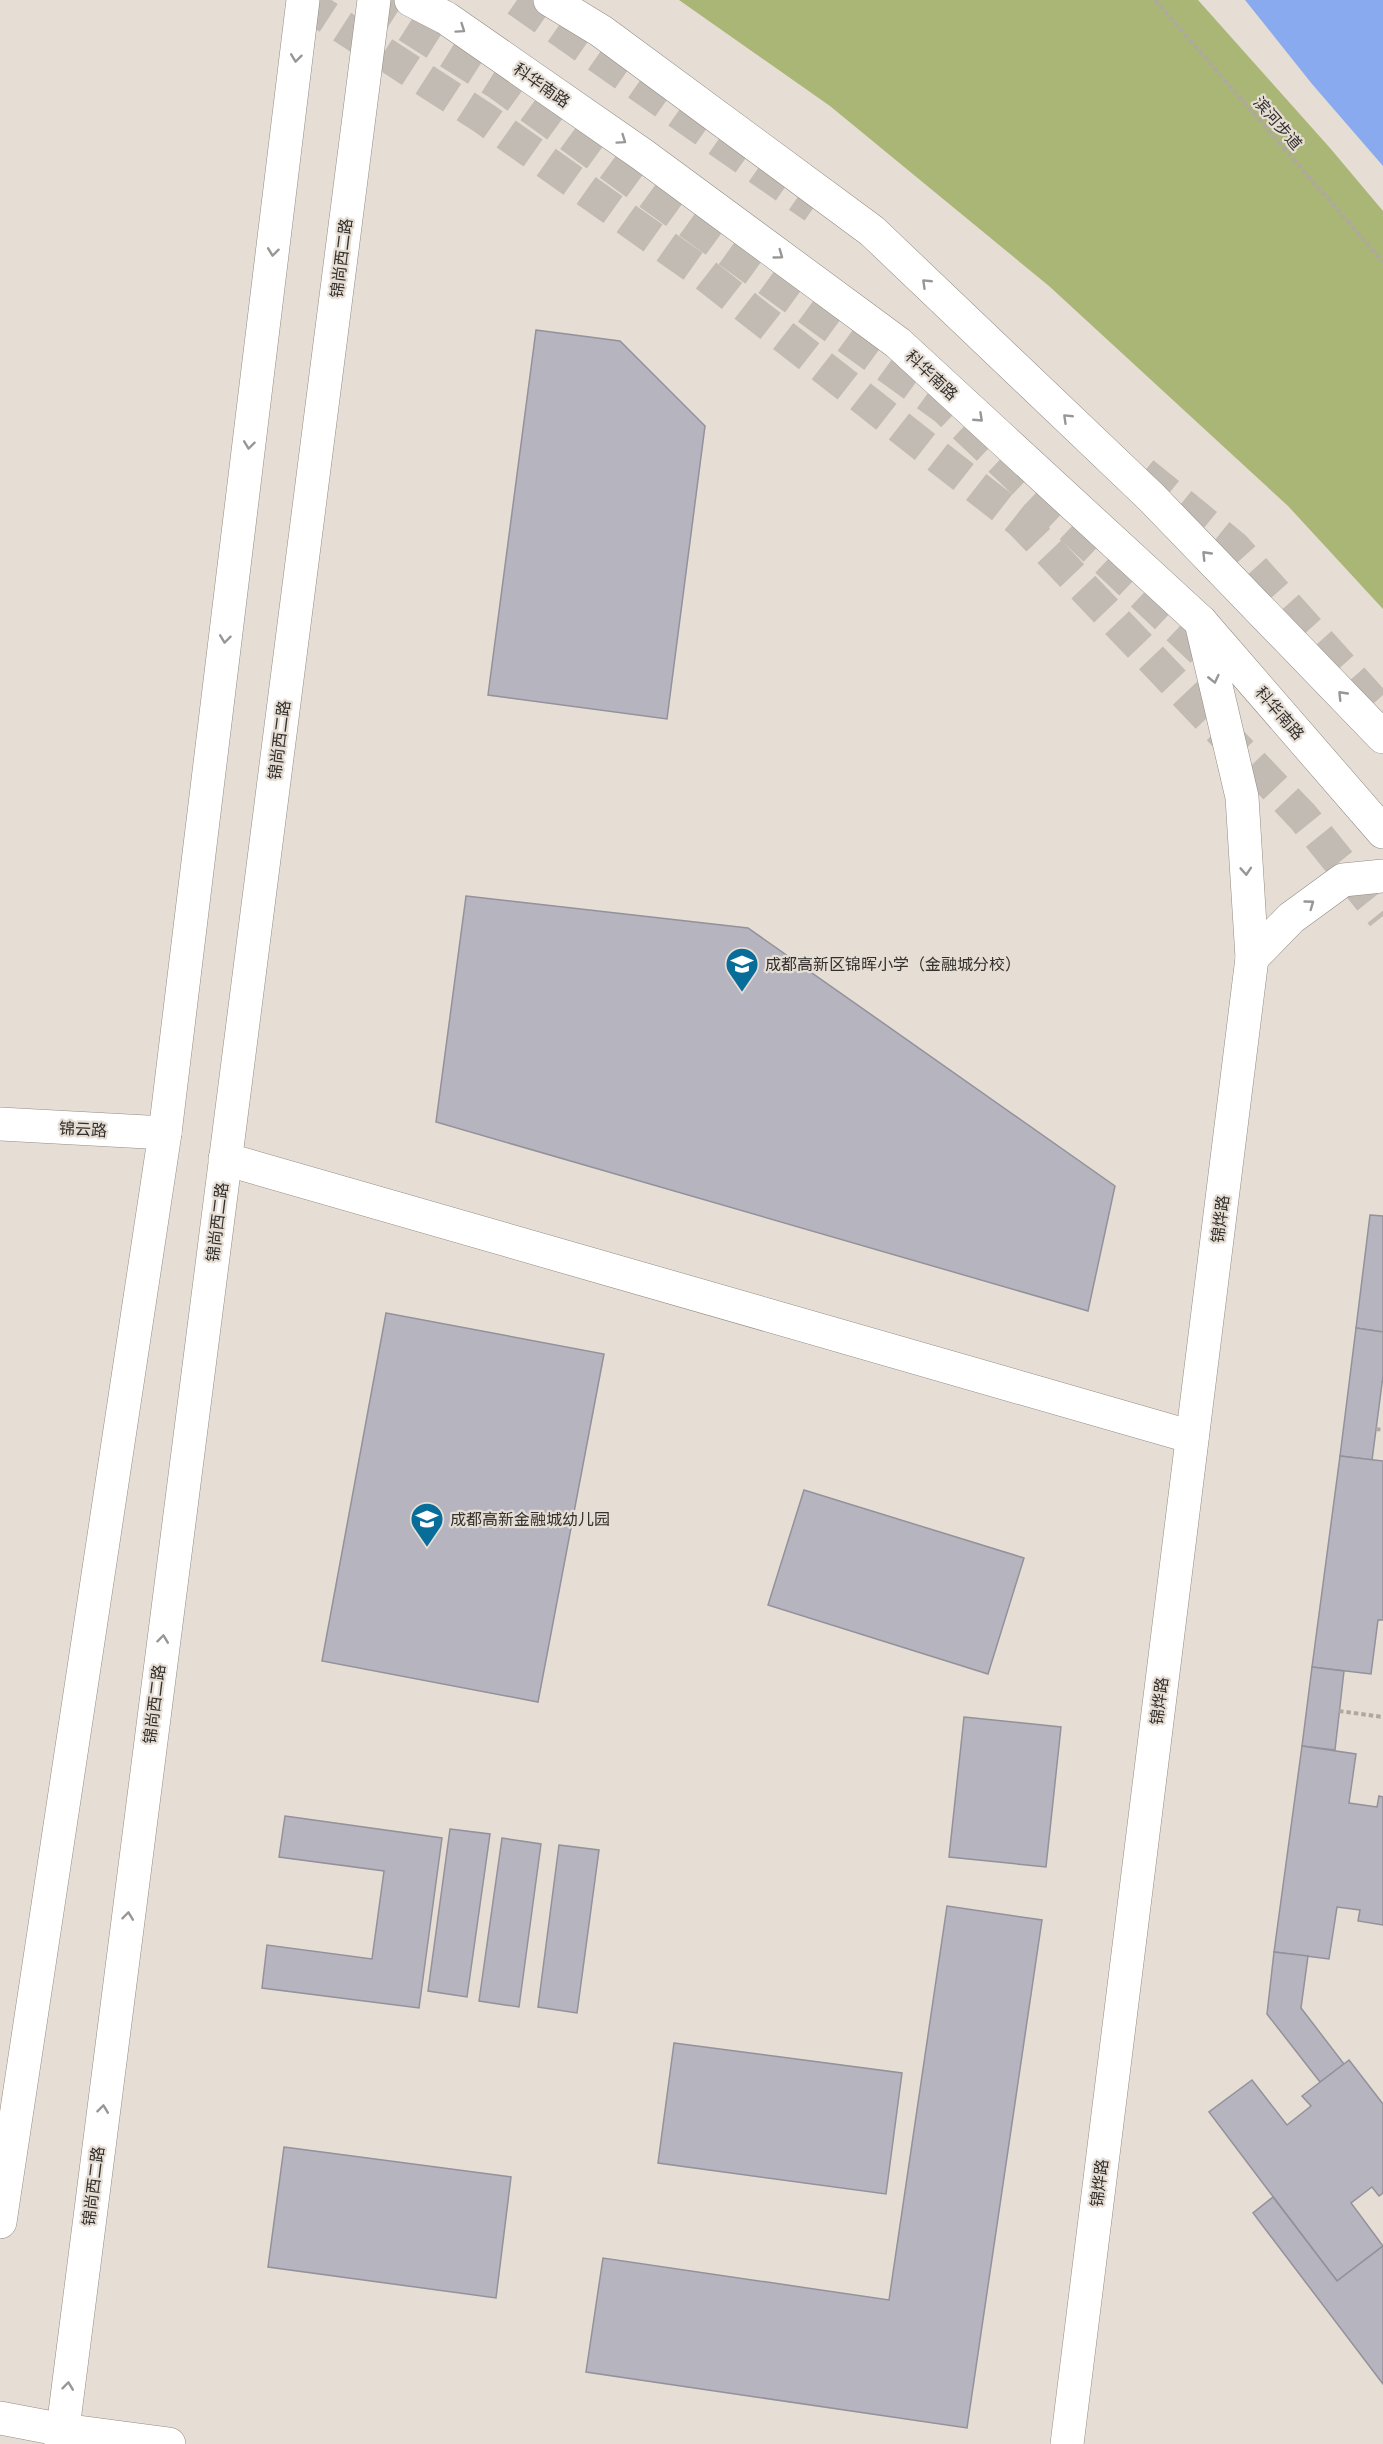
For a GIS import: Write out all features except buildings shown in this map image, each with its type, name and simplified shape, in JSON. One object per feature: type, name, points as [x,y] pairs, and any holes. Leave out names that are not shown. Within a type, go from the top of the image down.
[{"type":"street","points":[[0,2222],[165,1133],[303,0]]},
{"type":"street","name":"锦尚西二路","points":[[62,2437],[374,0]]},
{"type":"street","name":"科华南路","points":[[411,0],[446,18],[643,155],[898,343],[1201,622],[1383,832]]},
{"type":"street","points":[[550,0],[601,31],[872,231],[1150,498],[1383,736]]},
{"type":"street","name":"锦烨路","points":[[1067,2444],[1252,958],[1242,797],[1201,622]]},
{"type":"street","points":[[1252,958],[1291,918],[1343,880],[1383,876]]},
{"type":"street","name":"锦云路","points":[[0,1125],[165,1133]]},
{"type":"street","points":[[225,1159],[1192,1437]]},
{"type":"street","points":[[0,2418],[62,2437],[169,2444]]},
{"type":"path","name":"滨河步道","points":[[1155,0],[1383,262]]},
{"type":"path","points":[[1376,1429],[1383,1430]]},
{"type":"path","points":[[1339,1711],[1383,1717]]},
{"type":"green space","points":[[679,0],[1198,0],[1383,211],[1383,609],[1288,506],[1049,286],[830,106]]},
{"type":"water","points":[[1245,0],[1383,0],[1383,166],[1312,84]]},
{"type":"tunnel","points":[[301,0],[485,119],[704,274],[1021,522],[1303,817],[1383,916]]},
{"type":"tunnel","points":[[366,0],[496,82],[946,409],[1220,668]]},
{"type":"tunnel","points":[[517,0],[814,207]]},
{"type":"tunnel","points":[[1143,473],[1234,547],[1383,713]]},
{"type":"place","name":"成都高新区锦晖小学（金融城分校）","points":[[742,993]]},
{"type":"place","name":"成都高新金融城幼儿园","points":[[427,1548]]}]
